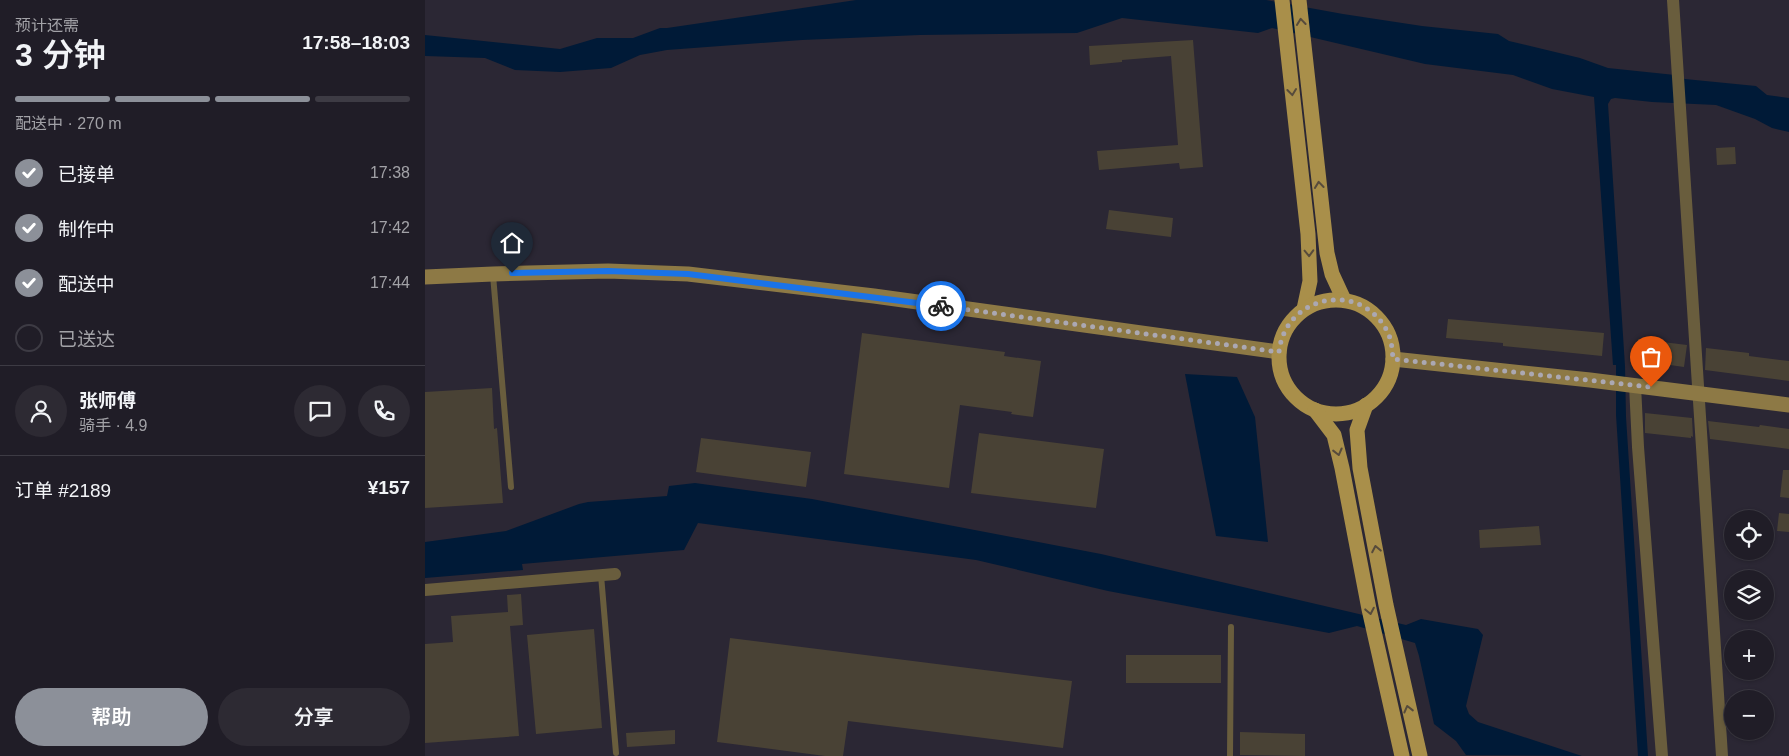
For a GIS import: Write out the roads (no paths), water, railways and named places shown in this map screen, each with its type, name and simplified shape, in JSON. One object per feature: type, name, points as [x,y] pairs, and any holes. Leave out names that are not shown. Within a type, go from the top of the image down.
[{"type":"main road","points":[[1282,0],[1308,234],[1310,281],[1304,309]]},
{"type":"main road","points":[[1299,0],[1327,253],[1332,274],[1344,300]]},
{"type":"main road","points":[[425,277],[608,271],[688,274],[874,296],[1279,352]]},
{"type":"main road","points":[[1325,300],[1344,300],[1363,306],[1379,319],[1389,337],[1393,359],[1391,372],[1384,388],[1366,405],[1348,412],[1329,414],[1303,404],[1292,394],[1283,380],[1279,361],[1280,342],[1287,326],[1304,309],[1325,300]]},
{"type":"main road","points":[[1393,359],[1635,385],[1789,405]]},
{"type":"main road","points":[[1366,405],[1357,430],[1361,468],[1388,615],[1420,756]]},
{"type":"main road","points":[[1315,410],[1334,435],[1343,468],[1369,609],[1402,756]]},
{"type":"street","points":[[1673,0],[1722,756]]},
{"type":"street","points":[[1635,385],[1638,447],[1662,756]]},
{"type":"street","points":[[425,590],[615,574]]},
{"type":"lane","points":[[493,274],[511,487]]},
{"type":"lane","points":[[601,575],[615,753]]},
{"type":"lane","points":[[1230,756],[1231,626]]},
{"type":"water","points":[[856,0],[1266,0],[1422,26],[1498,34],[1509,41],[1580,58],[1608,68],[1675,75],[1685,79],[1756,86],[1767,95],[1789,98],[1789,132],[1772,128],[1755,119],[1716,105],[1615,98],[1611,99],[1608,104],[1648,756],[1638,756],[1616,415],[1616,365],[1613,365],[1594,97],[1552,89],[1513,75],[1425,64],[1272,28],[1258,33],[1122,18],[1077,33],[920,35],[802,40],[667,50],[640,55],[611,68],[560,72],[515,70],[485,58],[425,56],[425,35],[560,49],[597,38],[633,38],[660,28]]},
{"type":"water","points":[[1185,374],[1237,377],[1255,417],[1268,542],[1216,536]]},
{"type":"water","points":[[695,483],[812,499],[1101,554],[1406,625],[1421,619],[1478,629],[1483,635],[1466,706],[1469,714],[1478,722],[1582,756],[1466,755],[1456,741],[1434,724],[1415,643],[1357,626],[1329,633],[1108,591],[976,560],[698,523],[684,550],[522,564],[523,570],[425,578],[425,542],[506,531],[588,502],[667,496],[669,486]]}]
